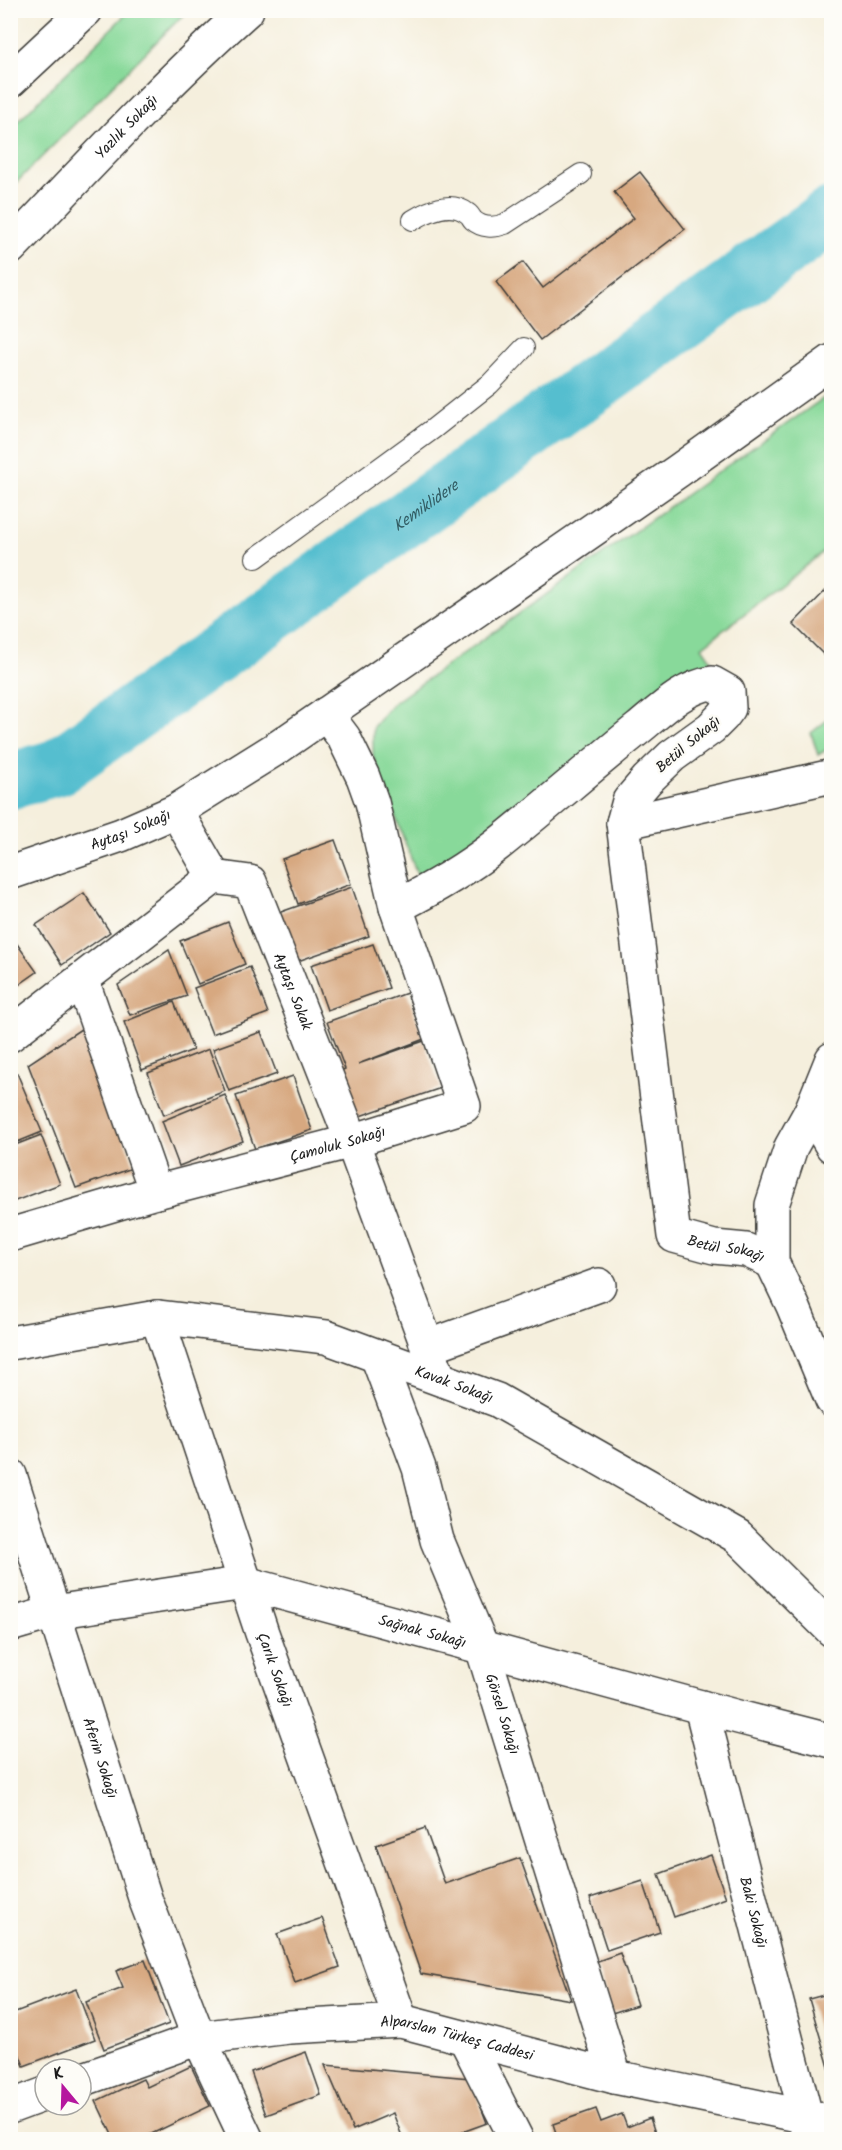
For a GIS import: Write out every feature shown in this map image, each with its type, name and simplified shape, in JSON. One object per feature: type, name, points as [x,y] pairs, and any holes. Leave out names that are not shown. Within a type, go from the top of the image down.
[{"type":"main road","points":[[10,81],[86,10]]},
{"type":"main road","name":"Yazlık Sokağı","points":[[10,248],[146,105],[247,10]]},
{"type":"main road","points":[[176,811],[280,746],[678,471],[831,362]]},
{"type":"main road","name":"Betül Sokağı","points":[[396,908],[441,885],[496,846],[674,700],[700,685],[712,683],[728,692],[729,708],[723,716],[711,728],[672,756],[647,780],[629,801],[623,823],[674,1236],[714,1246],[746,1250],[772,1262]]},
{"type":"main road","points":[[326,714],[344,738],[363,777],[374,811],[396,908]]},
{"type":"main road","points":[[623,823],[831,776]]},
{"type":"main road","name":"Aytaşı Sokağı","points":[[10,873],[121,835],[176,811],[214,877]]},
{"type":"main road","points":[[10,1035],[214,877]]},
{"type":"main road","name":"Aytaşı Sokak","points":[[214,877],[250,882],[352,1141],[439,1378]]},
{"type":"main road","name":"Çamoluk Sokağı","points":[[10,1235],[156,1192],[352,1141],[464,1106],[396,908]]},
{"type":"main road","points":[[82,980],[156,1192]]},
{"type":"main road","points":[[831,1059],[811,1111],[791,1147],[772,1205],[772,1262],[793,1306],[831,1400]]},
{"type":"main road","points":[[811,1111],[831,1146]]},
{"type":"main road","points":[[428,1347],[599,1285]]},
{"type":"main road","name":"Kavak Sokağı","points":[[10,1343],[157,1317],[326,1337],[497,1400],[738,1537],[831,1630]]},
{"type":"main road","name":"Çarık Sokağı","points":[[157,1317],[245,1583],[401,2021]]},
{"type":"main road","name":"Görsel Sokağı","points":[[377,1356],[419,1468],[436,1540],[482,1647],[615,2076]]},
{"type":"main road","name":"Aferin Sokağı","points":[[10,1475],[146,1901],[199,2038],[247,2139]]},
{"type":"main road","name":"Sağnak Sokağı","points":[[10,1625],[54,1612],[245,1583],[831,1741]]},
{"type":"main road","name":"Baki Sokağı","points":[[701,1707],[815,2126]]},
{"type":"main road","name":"Alparslan Türkeş Caddesi","points":[[93,2076],[199,2038],[289,2027],[401,2021],[815,2126]]},
{"type":"main road","points":[[465,2038],[517,2139]]},
{"type":"main road","points":[[11,2105],[33,2098]]},
{"type":"lane","points":[[413,220],[429,210],[451,208],[467,212],[481,225],[505,224],[581,174]]},
{"type":"lane","points":[[256,558],[433,429],[490,384],[524,348]]},
{"type":"green space","points":[[130,10],[187,11],[11,188],[11,128]]},
{"type":"green space","points":[[831,393],[831,546],[702,647],[711,660],[422,888],[373,756],[373,727],[391,705]]},
{"type":"green space","points":[[831,717],[831,747],[818,755],[811,733]]},
{"type":"building","points":[[640,172],[685,229],[540,340],[496,282],[523,262],[543,288],[634,218],[614,192]]},
{"type":"building","points":[[831,585],[831,662],[793,624]]},
{"type":"building","points":[[335,840],[351,884],[298,904],[282,859]]},
{"type":"building","points":[[352,887],[369,936],[295,962],[278,913]]},
{"type":"building","points":[[84,893],[110,932],[62,965],[36,925]]},
{"type":"building","points":[[228,922],[245,964],[198,984],[180,941]]},
{"type":"building","points":[[10,934],[37,972],[10,991]]},
{"type":"building","points":[[373,944],[389,988],[327,1010],[311,965]]},
{"type":"building","points":[[169,950],[187,996],[130,1015],[118,985]]},
{"type":"building","points":[[250,967],[268,1013],[212,1034],[194,988]]},
{"type":"building","points":[[407,993],[424,1039],[358,1064],[424,1041],[441,1088],[357,1117],[340,1071],[345,1069],[327,1022]]},
{"type":"building","points":[[174,1002],[193,1050],[142,1070],[124,1022]]},
{"type":"building","points":[[81,1029],[135,1167],[76,1188],[28,1064]]},
{"type":"building","points":[[261,1032],[277,1074],[229,1091],[213,1049]]},
{"type":"building","points":[[209,1049],[225,1091],[164,1115],[148,1073]]},
{"type":"building","points":[[17,1073],[42,1132],[10,1145],[10,1075]]},
{"type":"building","points":[[293,1076],[312,1130],[255,1149],[236,1096]]},
{"type":"building","points":[[225,1095],[243,1141],[179,1166],[162,1121]]},
{"type":"building","points":[[41,1135],[60,1184],[10,1203],[10,1147]]},
{"type":"building","points":[[425,1828],[445,1884],[520,1858],[571,2000],[421,1974],[376,1845]]},
{"type":"building","points":[[711,1855],[726,1898],[674,1917],[659,1874]]},
{"type":"building","points":[[643,1881],[660,1932],[607,1950],[590,1898]]},
{"type":"building","points":[[322,1918],[340,1967],[295,1983],[277,1934]]},
{"type":"building","points":[[620,1953],[637,2005],[612,2013],[595,1962]]},
{"type":"building","points":[[145,1960],[169,2024],[104,2049],[86,2002],[123,1988],[116,1971]]},
{"type":"building","points":[[76,1989],[95,2039],[48,2057],[33,2057],[33,2063],[24,2066],[10,2030],[10,2014]]},
{"type":"building","points":[[831,1993],[831,2074],[809,1999]]},
{"type":"building","points":[[306,2052],[321,2095],[266,2115],[251,2072]]},
{"type":"building","points":[[325,2065],[470,2078],[487,2123],[443,2139],[403,2139],[393,2113],[353,2130]]},
{"type":"building","points":[[191,2066],[210,2106],[141,2139],[114,2139],[96,2101],[143,2079],[147,2087]]},
{"type":"building","points":[[596,2109],[601,2122],[622,2114],[627,2127],[650,2118],[657,2139],[558,2139],[553,2124]]},
{"type":"waterway","name":"Kemiklidere","points":[[10,781],[58,767],[832,215]]}]
